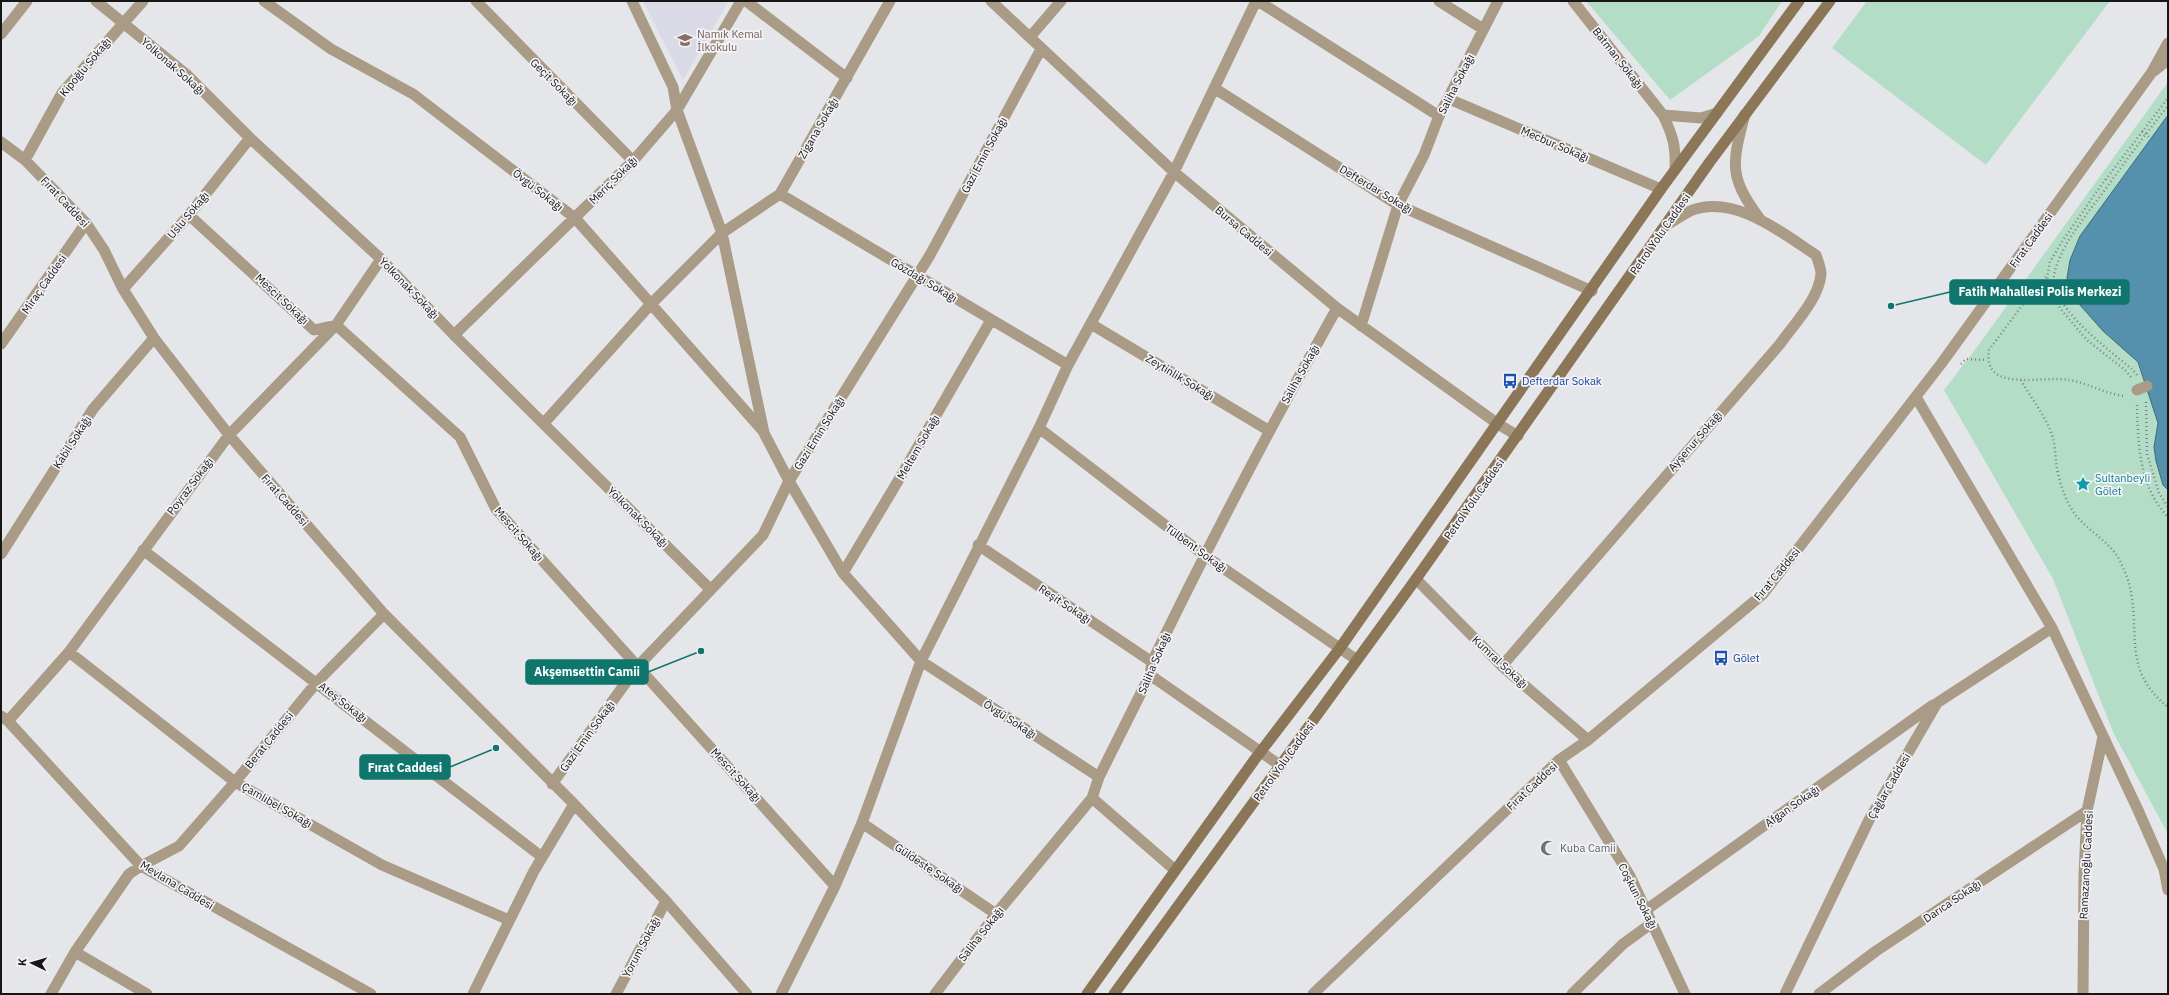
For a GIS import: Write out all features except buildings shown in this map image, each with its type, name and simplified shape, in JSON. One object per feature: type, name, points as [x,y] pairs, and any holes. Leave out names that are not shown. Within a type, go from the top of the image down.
[{"type":"main road","points":[[1087,994],[1262,750],[1340,648],[1592,291],[1661,189],[1800,1]]},
{"type":"main road","name":"Petrol Yolu Caddesi","points":[[1114,994],[1416,579],[1745,114],[1830,1]]},
{"type":"street","points":[[1,34],[26,1]]},
{"type":"street","name":"Yolkonak Sokağı","points":[[96,1],[186,74],[250,138],[381,259],[454,334],[710,589]]},
{"type":"street","name":"Kipoğlu Sokağı","points":[[25,160],[62,93],[122,23],[143,1]]},
{"type":"street","name":"Övgü Sokağı","points":[[264,1],[331,49],[413,94],[575,218],[650,306],[764,433],[789,481],[843,573],[921,662],[1099,777]]},
{"type":"street","name":"Geçit Sokağı","points":[[476,1],[633,161]]},
{"type":"street","points":[[632,1],[673,88],[677,110],[722,233],[764,433]]},
{"type":"street","name":"Meriç Sokağı","points":[[454,334],[633,161],[677,110],[741,1]]},
{"type":"street","points":[[746,1],[847,78]]},
{"type":"street","name":"Zigana Sokağı","points":[[544,423],[650,306],[722,233],[780,194],[890,1]]},
{"type":"street","name":"Bursa Caddesi","points":[[991,1],[1030,37],[1041,50],[1174,172],[1337,308],[1498,424],[1518,436]]},
{"type":"street","points":[[1030,37],[1061,1]]},
{"type":"street","points":[[781,994],[835,886],[862,823],[921,662],[978,546],[1039,428],[1068,365],[1174,172],[1257,1],[1439,116]]},
{"type":"street","points":[[1440,1],[1483,29]]},
{"type":"street","name":"Saliha Sokağı","points":[[1361,326],[1398,205],[1424,155],[1439,116],[1498,1]]},
{"type":"street","name":"Batman Sokağı","points":[[1573,1],[1663,115],[1673,135],[1676,150],[1675,170]]},
{"type":"street","points":[[2152,72],[2168,43]]},
{"type":"street","name":"Gazi Emin Sokağı","points":[[552,784],[638,666],[763,535],[789,481],[930,255],[1041,50]]},
{"type":"street","points":[[2152,72],[2168,60]]},
{"type":"street","name":"Fırat Caddesi","points":[[1313,994],[1560,760],[1588,740],[1763,594],[1941,364],[2152,72]]},
{"type":"street","name":"Defterdar Sokağı","points":[[1214,88],[1398,205],[1592,291]]},
{"type":"street","name":"Mecbur Sokağı","points":[[1449,99],[1661,189]]},
{"type":"street","points":[[1663,115],[1701,118],[1717,113]]},
{"type":"street","points":[[1745,114],[1734,163],[1740,188],[1761,219]]},
{"type":"street","name":"Uslu Sokağı","points":[[123,289],[190,215],[250,138]]},
{"type":"street","name":"Fırat Caddesi","points":[[1,142],[25,160],[86,224],[104,250],[123,289],[154,338],[229,435],[384,614],[552,784],[574,804],[666,900],[747,994]]},
{"type":"street","name":"Gözdağı Sokağı","points":[[780,194],[1068,365]]},
{"type":"street","points":[[1666,225],[1690,211],[1703,208],[1734,210],[1761,219]]},
{"type":"street","name":"Mescit Sokağı","points":[[190,215],[314,330],[336,326],[460,437],[496,509],[835,886]]},
{"type":"street","name":"Ayşenur Sokağı","points":[[1502,666],[1780,344],[1814,294],[1821,272],[1816,255],[1761,219]]},
{"type":"street","name":"Miraç Caddesi","points":[[1,344],[86,224]]},
{"type":"street","name":"Poyraz Sokağı","points":[[4,719],[69,652],[229,435],[336,326],[381,259]]},
{"type":"street","name":"Saliha Sokağı","points":[[935,994],[996,914],[1092,798],[1099,777],[1150,675],[1152,662],[1204,555],[1268,430],[1337,308]]},
{"type":"street","name":"Meltem Sokağı","points":[[843,573],[901,476],[990,320]]},
{"type":"street","name":"Zeytinlik Sokağı","points":[[1091,324],[1268,430]]},
{"type":"street","name":"Kabil Sokağı","points":[[1,554],[93,409],[154,338]]},
{"type":"street","points":[[1916,397],[2052,628],[2166,871],[2168,890]]},
{"type":"street","name":"Tülbent Sokağı","points":[[1039,428],[1204,555],[1357,660]]},
{"type":"street","name":"Reşit Sokağı","points":[[978,546],[1152,662]]},
{"type":"street","name":"Ateş Sokağı","points":[[143,550],[542,857]]},
{"type":"street","name":"Kumral Sokağı","points":[[1416,579],[1502,666],[1588,740]]},
{"type":"street","name":"Berat Caddesi","points":[[51,994],[75,952],[130,874],[141,866],[179,846],[235,782],[316,682],[384,614]]},
{"type":"street","name":"Çağlar Caddesi","points":[[1785,994],[1869,820],[1937,703],[2052,628]]},
{"type":"street","name":"Çamlıbel Sokağı","points":[[69,652],[235,782],[382,865],[509,920]]},
{"type":"street","points":[[1150,675],[1262,750],[1281,766]]},
{"type":"street","name":"Afgan Sokağı","points":[[1646,910],[1937,703]]},
{"type":"street","name":"Mevlana Caddesi","points":[[4,719],[141,866],[371,994]]},
{"type":"street","name":"Ramazanoğlu Caddesi","points":[[2083,994],[2084,875],[2087,811],[2103,737]]},
{"type":"street","name":"Coşkun Sokağı","points":[[1560,760],[1630,876],[1685,994]]},
{"type":"street","points":[[1092,798],[1175,870]]},
{"type":"street","points":[[473,994],[542,857],[574,804]]},
{"type":"street","name":"Darıca Sokağı","points":[[1819,994],[1876,951],[2087,811]]},
{"type":"street","name":"Güldeste Sokağı","points":[[862,823],[996,914]]},
{"type":"street","name":"Yorum Sokağı","points":[[616,994],[666,900]]},
{"type":"street","points":[[1572,994],[1623,944],[1652,923]]},
{"type":"street","points":[[75,952],[147,994]]},
{"type":"path","points":[[2168,98],[2142,131],[2061,243],[2050,262],[2047,277],[2053,298],[2063,312],[2087,340],[2125,370],[2141,390],[2137,433],[2145,476],[2152,494],[2168,517]]},
{"type":"path","points":[[2168,106],[2066,244],[2054,274],[2054,286],[2073,315],[2091,335],[2134,370],[2147,407],[2146,454],[2157,487],[2168,507]]},
{"type":"path","points":[[2142,131],[2150,138]]},
{"type":"path","points":[[2047,277],[1997,337],[1989,350],[1987,360],[1989,366],[1999,376],[2021,380],[2070,380],[2121,396],[2141,390]]},
{"type":"path","points":[[1941,364],[1952,370],[1956,370],[1966,359],[1987,360]]},
{"type":"path","points":[[2021,380],[2036,403],[2053,438],[2056,464],[2070,506],[2081,522],[2115,553],[2127,578],[2134,613],[2133,640],[2136,661],[2144,682],[2159,700],[2168,707]]},
{"type":"shaded area","name":"Namık Kemal İlkokulu","points":[[643,1],[729,1],[683,80]]},
{"type":"green space","points":[[1586,1],[1782,1],[1759,36],[1670,100]]},
{"type":"green space","points":[[1867,1],[2110,1],[1986,165],[1832,48]]},
{"type":"green space","name":"Sultanbeyli Gölet","points":[[2168,82],[2168,834],[2113,732],[2053,579],[1944,390],[1977,347]]},
{"type":"water","points":[[2168,115],[2168,490],[2163,485],[2156,461],[2154,447],[2158,423],[2138,362],[2103,331],[2080,305],[2069,291],[2067,278],[2070,260],[2080,236]]},
{"type":"place","name":"Namık Kemal İlkokulu","points":[[685,40]]},
{"type":"place","name":"Fatih Mahallesi Polis Merkezi","points":[[1891,306]]},
{"type":"place","name":"Defterdar Sokak","points":[[1510,381]]},
{"type":"place","name":"Sultanbeyli Gölet","points":[[2083,484]]},
{"type":"place","name":"Akşemsettin Camii","points":[[701,651]]},
{"type":"place","name":"Gölet","points":[[1721,658]]},
{"type":"place","name":"Fırat Caddesi","points":[[496,748]]},
{"type":"place","name":"Kuba Camii","points":[[1548,848]]}]
